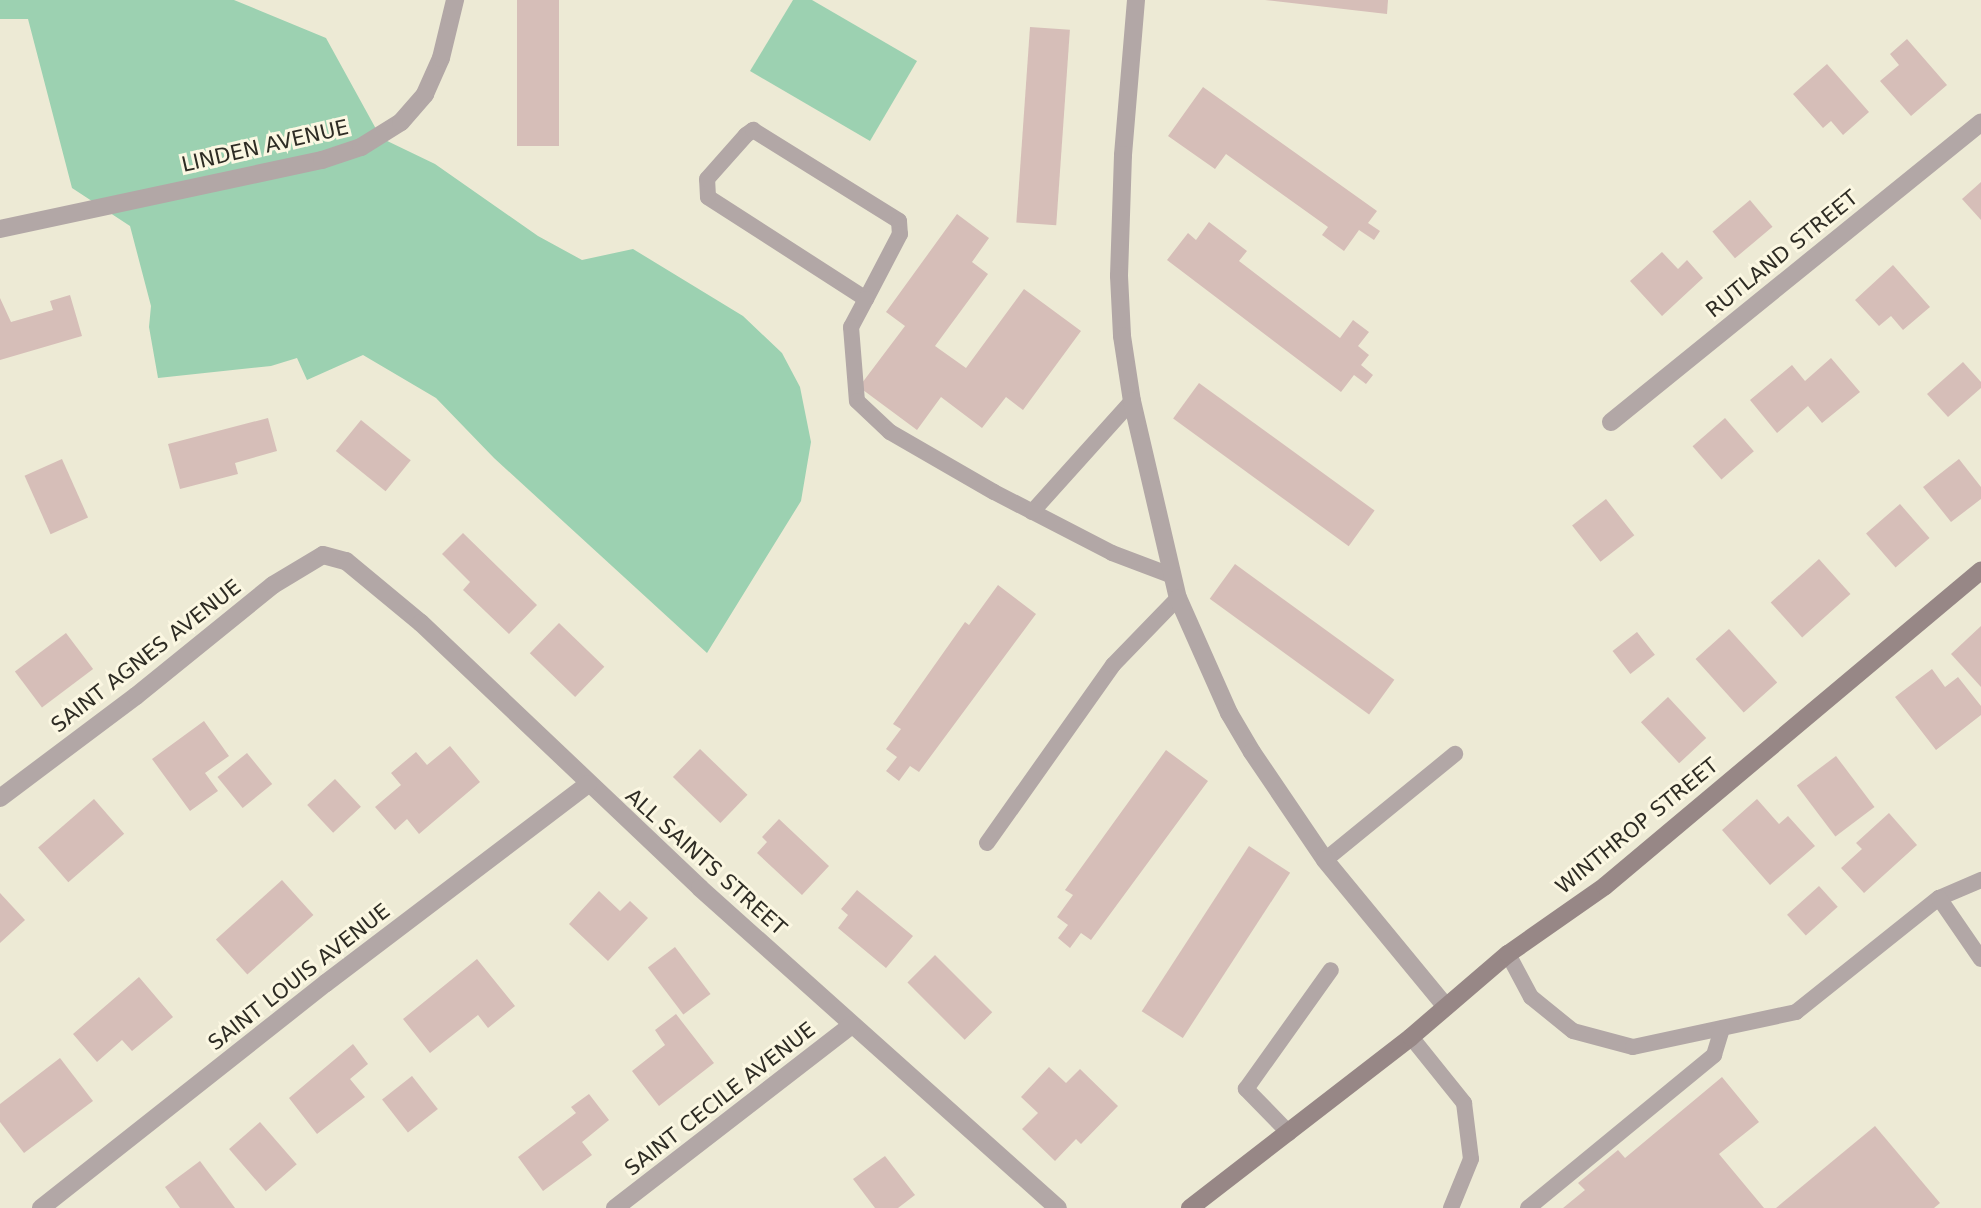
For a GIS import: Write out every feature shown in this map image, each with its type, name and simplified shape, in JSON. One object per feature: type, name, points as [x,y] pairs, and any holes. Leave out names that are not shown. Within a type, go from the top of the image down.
[{"type":"street","name":"LINDEN AVENUE","points":[[0,229],[322,160],[361,147],[401,122],[425,94],[441,58],[455,0]]},
{"type":"street","points":[[1136,0],[1123,155],[1119,276],[1122,336],[1132,401],[1178,598],[1229,713],[1325,860],[1446,1007]]},
{"type":"street","name":"RUTLAND STREET","points":[[1611,422],[1981,122]]},
{"type":"street","name":"ALL SAINTS STREET","points":[[323,555],[346,561],[421,623],[588,784],[852,1025],[1058,1208]]},
{"type":"street","name":"SAINT AGNES AVENUE","points":[[0,798],[136,696],[273,585],[323,555]]},
{"type":"street","name":"WINTHROP STREET","points":[[1190,1208],[1411,1037],[1508,954],[1605,886],[1981,571]]},
{"type":"street","name":"SAINT LOUIS AVENUE","points":[[41,1208],[326,983],[588,784]]},
{"type":"street","name":"SAINT CECILE AVENUE","points":[[615,1208],[852,1025]]},
{"type":"lane","points":[[866,299],[708,197],[707,179],[753,130],[899,221],[900,234],[866,299],[851,327],[857,400],[890,432],[1032,512],[1112,553],[1173,576]]},
{"type":"lane","points":[[1032,512],[1132,401]]},
{"type":"lane","points":[[987,843],[1113,665],[1178,598]]},
{"type":"lane","points":[[1325,860],[1455,754]]},
{"type":"lane","points":[[1508,954],[1531,998],[1573,1031],[1633,1047],[1796,1012],[1939,898],[1981,880]]},
{"type":"lane","points":[[1939,898],[1981,959]]},
{"type":"lane","points":[[1289,1133],[1246,1089],[1331,970]]},
{"type":"lane","points":[[1528,1208],[1714,1055],[1722,1028]]},
{"type":"lane","points":[[1411,1037],[1464,1103],[1471,1159],[1451,1208]]},
{"type":"green space","points":[[0,0],[234,0],[326,38],[381,138],[435,164],[538,236],[582,260],[633,249],[743,316],[782,353],[800,387],[811,442],[801,501],[707,653],[494,458],[436,398],[363,355],[307,380],[297,358],[271,366],[158,378],[149,327],[151,306],[130,226],[72,188],[28,19],[0,19]]},
{"type":"green space","points":[[793,0],[812,0],[917,61],[870,141],[750,71]]},
{"type":"building","points":[[517,0],[559,0],[559,146],[517,146]]},
{"type":"building","points":[[1265,0],[1388,0],[1387,14]]},
{"type":"building","points":[[1030,27],[1070,30],[1056,225],[1016,223]]},
{"type":"building","points":[[1907,39],[1947,85],[1911,116],[1880,81],[1899,65],[1890,54]]},
{"type":"building","points":[[1827,64],[1869,112],[1843,135],[1831,121],[1823,128],[1793,94]]},
{"type":"building","points":[[1203,87],[1377,211],[1368,223],[1380,231],[1374,240],[1359,230],[1344,251],[1322,235],[1328,227],[1226,154],[1215,169],[1168,136]]},
{"type":"building","points":[[1981,182],[1981,220],[1962,199]]},
{"type":"building","points":[[1750,200],[1772,227],[1735,258],[1712,231]]},
{"type":"building","points":[[957,214],[989,238],[972,262],[988,274],[935,346],[966,368],[1024,289],[1081,331],[1023,410],[1006,397],[982,428],[941,397],[917,430],[859,387],[905,326],[886,312]]},
{"type":"building","points":[[1209,222],[1247,251],[1239,261],[1340,338],[1353,320],[1369,332],[1358,346],[1369,355],[1361,365],[1373,375],[1366,384],[1354,375],[1341,392],[1167,260],[1188,233],[1196,240]]},
{"type":"building","points":[[1662,252],[1678,269],[1687,260],[1703,278],[1662,316],[1630,281]]},
{"type":"building","points":[[1893,265],[1930,307],[1903,330],[1891,316],[1879,326],[1855,300]]},
{"type":"building","points":[[70,295],[82,336],[0,360],[0,298],[11,322],[53,310],[50,301]]},
{"type":"building","points":[[1831,358],[1860,392],[1822,423],[1808,406],[1777,433],[1750,400],[1792,365],[1805,381]]},
{"type":"building","points":[[1963,362],[1981,382],[1981,388],[1948,417],[1927,394]]},
{"type":"building","points":[[1199,383],[1375,511],[1349,546],[1173,419]]},
{"type":"building","points":[[268,418],[277,451],[235,463],[238,474],[180,489],[168,444]]},
{"type":"building","points":[[1725,418],[1754,451],[1721,479],[1693,446]]},
{"type":"building","points":[[361,420],[411,460],[386,491],[336,451]]},
{"type":"building","points":[[62,459],[88,517],[51,534],[25,476]]},
{"type":"building","points":[[1959,459],[1981,487],[1981,499],[1951,522],[1923,487]]},
{"type":"building","points":[[1606,499],[1634,535],[1600,562],[1572,525]]},
{"type":"building","points":[[1900,504],[1930,538],[1896,567],[1866,534]]},
{"type":"building","points":[[463,533],[537,605],[509,634],[463,590],[470,582],[442,554]]},
{"type":"building","points":[[1819,559],[1850,594],[1802,637],[1771,602]]},
{"type":"building","points":[[1235,564],[1394,680],[1369,715],[1210,599]]},
{"type":"building","points":[[998,585],[1036,614],[919,772],[910,766],[899,781],[886,771],[897,757],[886,749],[901,729],[893,724],[965,622],[969,625]]},
{"type":"building","points":[[559,623],[604,667],[575,697],[530,653]]},
{"type":"building","points":[[1981,626],[1981,687],[1951,654]]},
{"type":"building","points":[[1729,629],[1777,683],[1744,713],[1696,659]]},
{"type":"building","points":[[1637,632],[1655,655],[1630,674],[1613,651]]},
{"type":"building","points":[[66,633],[93,669],[42,707],[15,672]]},
{"type":"building","points":[[1932,669],[1945,687],[1958,677],[1981,706],[1981,715],[1936,750],[1895,697]]},
{"type":"building","points":[[1668,697],[1706,738],[1679,763],[1641,722]]},
{"type":"building","points":[[204,721],[229,756],[205,773],[218,791],[190,811],[152,759]]},
{"type":"building","points":[[450,746],[480,782],[419,834],[407,819],[395,830],[375,807],[401,785],[391,773],[416,752],[427,765]]},
{"type":"building","points":[[700,749],[747,795],[720,823],[673,777]]},
{"type":"building","points":[[1166,750],[1208,781],[1091,940],[1081,933],[1070,948],[1058,938],[1068,925],[1057,917],[1073,895],[1065,890]]},
{"type":"building","points":[[247,753],[272,784],[243,808],[217,777]]},
{"type":"building","points":[[1836,756],[1875,807],[1835,837],[1797,785]]},
{"type":"building","points":[[335,779],[361,807],[333,833],[307,805]]},
{"type":"building","points":[[94,799],[124,834],[68,882],[38,848]]},
{"type":"building","points":[[1757,799],[1779,824],[1788,816],[1815,846],[1770,885],[1722,830]]},
{"type":"building","points":[[1889,813],[1917,845],[1864,893],[1841,868],[1862,849],[1856,843]]},
{"type":"building","points":[[779,819],[829,866],[802,895],[757,853],[767,842],[762,837]]},
{"type":"building","points":[[1249,846],[1290,873],[1183,1038],[1142,1011]]},
{"type":"building","points":[[282,880],[313,915],[247,974],[216,940]]},
{"type":"building","points":[[1819,886],[1838,907],[1806,936],[1787,915]]},
{"type":"building","points":[[857,890],[913,936],[886,968],[838,928],[848,915],[841,909]]},
{"type":"building","points":[[599,891],[620,911],[630,901],[648,918],[608,961],[569,924]]},
{"type":"building","points":[[0,893],[25,920],[0,943]]},
{"type":"building","points":[[675,947],[711,994],[683,1015],[648,967]]},
{"type":"building","points":[[935,955],[992,1012],[965,1040],[907,983]]},
{"type":"building","points":[[477,959],[515,1006],[488,1028],[478,1015],[430,1053],[403,1019]]},
{"type":"building","points":[[139,977],[173,1017],[132,1051],[122,1040],[97,1062],[73,1034]]},
{"type":"building","points":[[676,1014],[714,1063],[659,1106],[632,1071],[665,1045],[655,1030]]},
{"type":"building","points":[[353,1044],[368,1064],[350,1079],[365,1097],[317,1134],[289,1098]]},
{"type":"building","points":[[60,1058],[93,1101],[24,1153],[0,1122],[0,1104]]},
{"type":"building","points":[[1049,1067],[1066,1083],[1080,1069],[1118,1106],[1081,1144],[1076,1139],[1055,1161],[1022,1129],[1038,1113],[1021,1097]]},
{"type":"building","points":[[412,1076],[438,1109],[408,1132],[382,1099]]},
{"type":"building","points":[[1722,1077],[1759,1122],[1719,1154],[1764,1208],[1563,1208],[1585,1190],[1578,1183],[1618,1150],[1625,1158]]},
{"type":"building","points":[[589,1094],[609,1120],[582,1142],[592,1155],[543,1191],[518,1157],[576,1113],[571,1107]]},
{"type":"building","points":[[260,1122],[297,1164],[266,1191],[229,1149]]},
{"type":"building","points":[[1875,1126],[1940,1203],[1934,1208],[1776,1208]]},
{"type":"building","points":[[885,1156],[915,1195],[898,1208],[875,1208],[853,1179]]},
{"type":"building","points":[[200,1161],[235,1208],[180,1208],[165,1187]]}]
